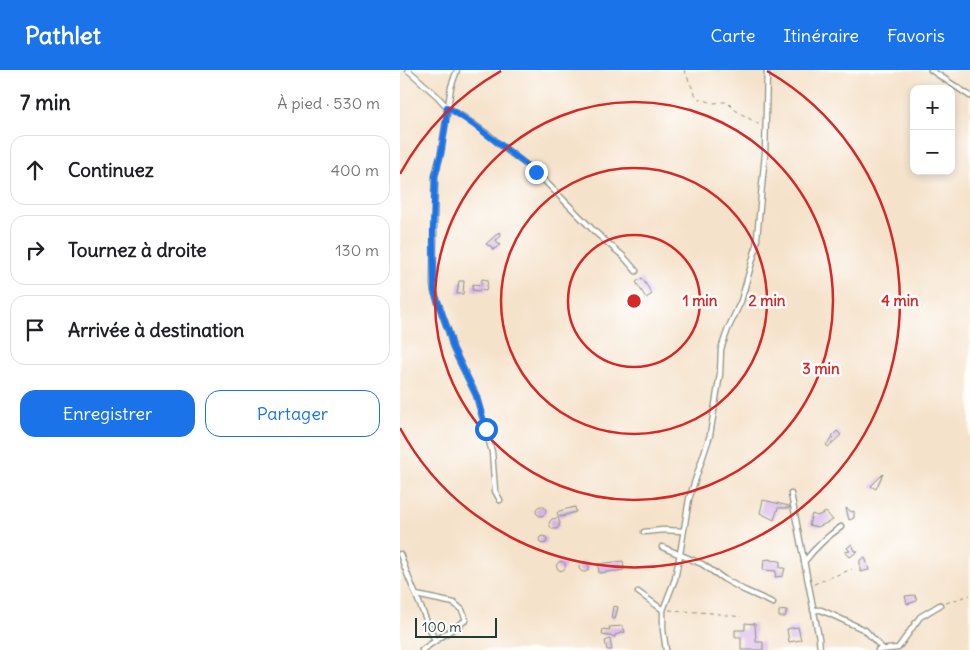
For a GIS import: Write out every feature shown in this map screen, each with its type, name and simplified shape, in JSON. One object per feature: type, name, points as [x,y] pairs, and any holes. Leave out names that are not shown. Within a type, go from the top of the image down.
[{"type":"street","points":[[408,70],[447,107],[489,135],[536,172],[595,232],[623,256],[636,271]]},
{"type":"street","points":[[457,70],[451,87],[441,153],[435,176],[433,230],[434,291],[453,348],[476,395],[492,452],[495,491],[500,500]]},
{"type":"street","points":[[666,650],[663,610],[674,580],[689,499],[710,435],[720,374],[721,349],[741,301],[756,248],[765,154],[767,70]]},
{"type":"street","points":[[930,70],[970,96]]},
{"type":"street","points":[[791,494],[820,650]]},
{"type":"street","points":[[804,562],[818,544],[841,527]]},
{"type":"street","points":[[644,532],[683,530]]},
{"type":"street","points":[[662,547],[702,564],[737,586],[773,603]]},
{"type":"street","points":[[400,554],[435,640]]},
{"type":"street","points":[[400,577],[408,576]]},
{"type":"street","points":[[638,592],[663,610]]},
{"type":"street","points":[[416,595],[454,603],[462,610],[466,620],[422,650]]},
{"type":"street","points":[[813,610],[821,610],[865,630],[880,649],[897,649],[920,616],[940,605]]},
{"type":"path","points":[[684,70],[696,96],[700,99],[714,103],[727,102],[735,110],[766,129]]},
{"type":"path","points":[[808,586],[852,569]]},
{"type":"path","points":[[940,605],[970,595]]},
{"type":"path","points":[[663,610],[693,611],[740,617]]},
{"type":"building","points":[[499,232],[501,236],[496,240],[500,245],[493,250],[490,245],[486,244]]},
{"type":"building","points":[[642,278],[652,294],[646,298],[636,282]]},
{"type":"building","points":[[482,279],[488,280],[486,291],[472,290],[473,284],[481,285]]},
{"type":"building","points":[[459,281],[464,281],[463,294],[457,294]]},
{"type":"building","points":[[837,431],[841,435],[828,447],[826,445]]},
{"type":"building","points":[[883,474],[876,489],[871,486]]},
{"type":"building","points":[[763,500],[789,506],[790,508],[778,508],[774,520],[760,513]]},
{"type":"building","points":[[539,506],[543,506],[546,511],[545,515],[539,516],[536,513],[536,509]]},
{"type":"building","points":[[575,507],[576,512],[565,516],[559,517],[557,513],[559,511]]},
{"type":"building","points":[[846,508],[852,512],[854,511],[854,518],[849,520]]},
{"type":"building","points":[[826,512],[833,520],[818,527],[809,525],[812,514],[817,516]]},
{"type":"building","points":[[558,518],[559,526],[557,529],[552,529],[549,524],[550,521]]},
{"type":"building","points":[[543,536],[547,540],[543,544],[539,540]]},
{"type":"building","points":[[852,544],[855,551],[858,551],[850,557],[845,552],[850,551],[847,548]]},
{"type":"building","points":[[865,557],[869,570],[860,572],[860,560]]},
{"type":"building","points":[[764,560],[780,561],[780,568],[785,568],[783,576],[775,577],[776,571],[763,570]]},
{"type":"building","points":[[561,561],[566,566],[561,571],[556,566]]},
{"type":"building","points":[[623,561],[624,570],[599,573],[598,564]]},
{"type":"building","points":[[584,562],[589,567],[584,572],[579,567]]},
{"type":"building","points":[[915,595],[917,601],[907,604],[905,596]]},
{"type":"building","points":[[613,606],[618,607],[615,619],[611,618]]},
{"type":"building","points":[[787,610],[785,617],[779,617],[779,611]]},
{"type":"building","points":[[745,623],[755,624],[756,642],[763,642],[763,650],[741,650],[741,637],[735,637],[735,630],[745,630]]},
{"type":"building","points":[[623,626],[625,632],[615,635],[615,637],[602,635],[603,629],[610,630],[609,627]]},
{"type":"building","points":[[798,627],[801,640],[789,642],[787,629]]},
{"type":"building","points":[[610,639],[612,650],[607,650],[605,641]]},
{"type":"route","points":[[486,429],[476,395],[453,348],[433,285],[435,176],[441,153],[447,107],[489,135],[536,172]]}]
